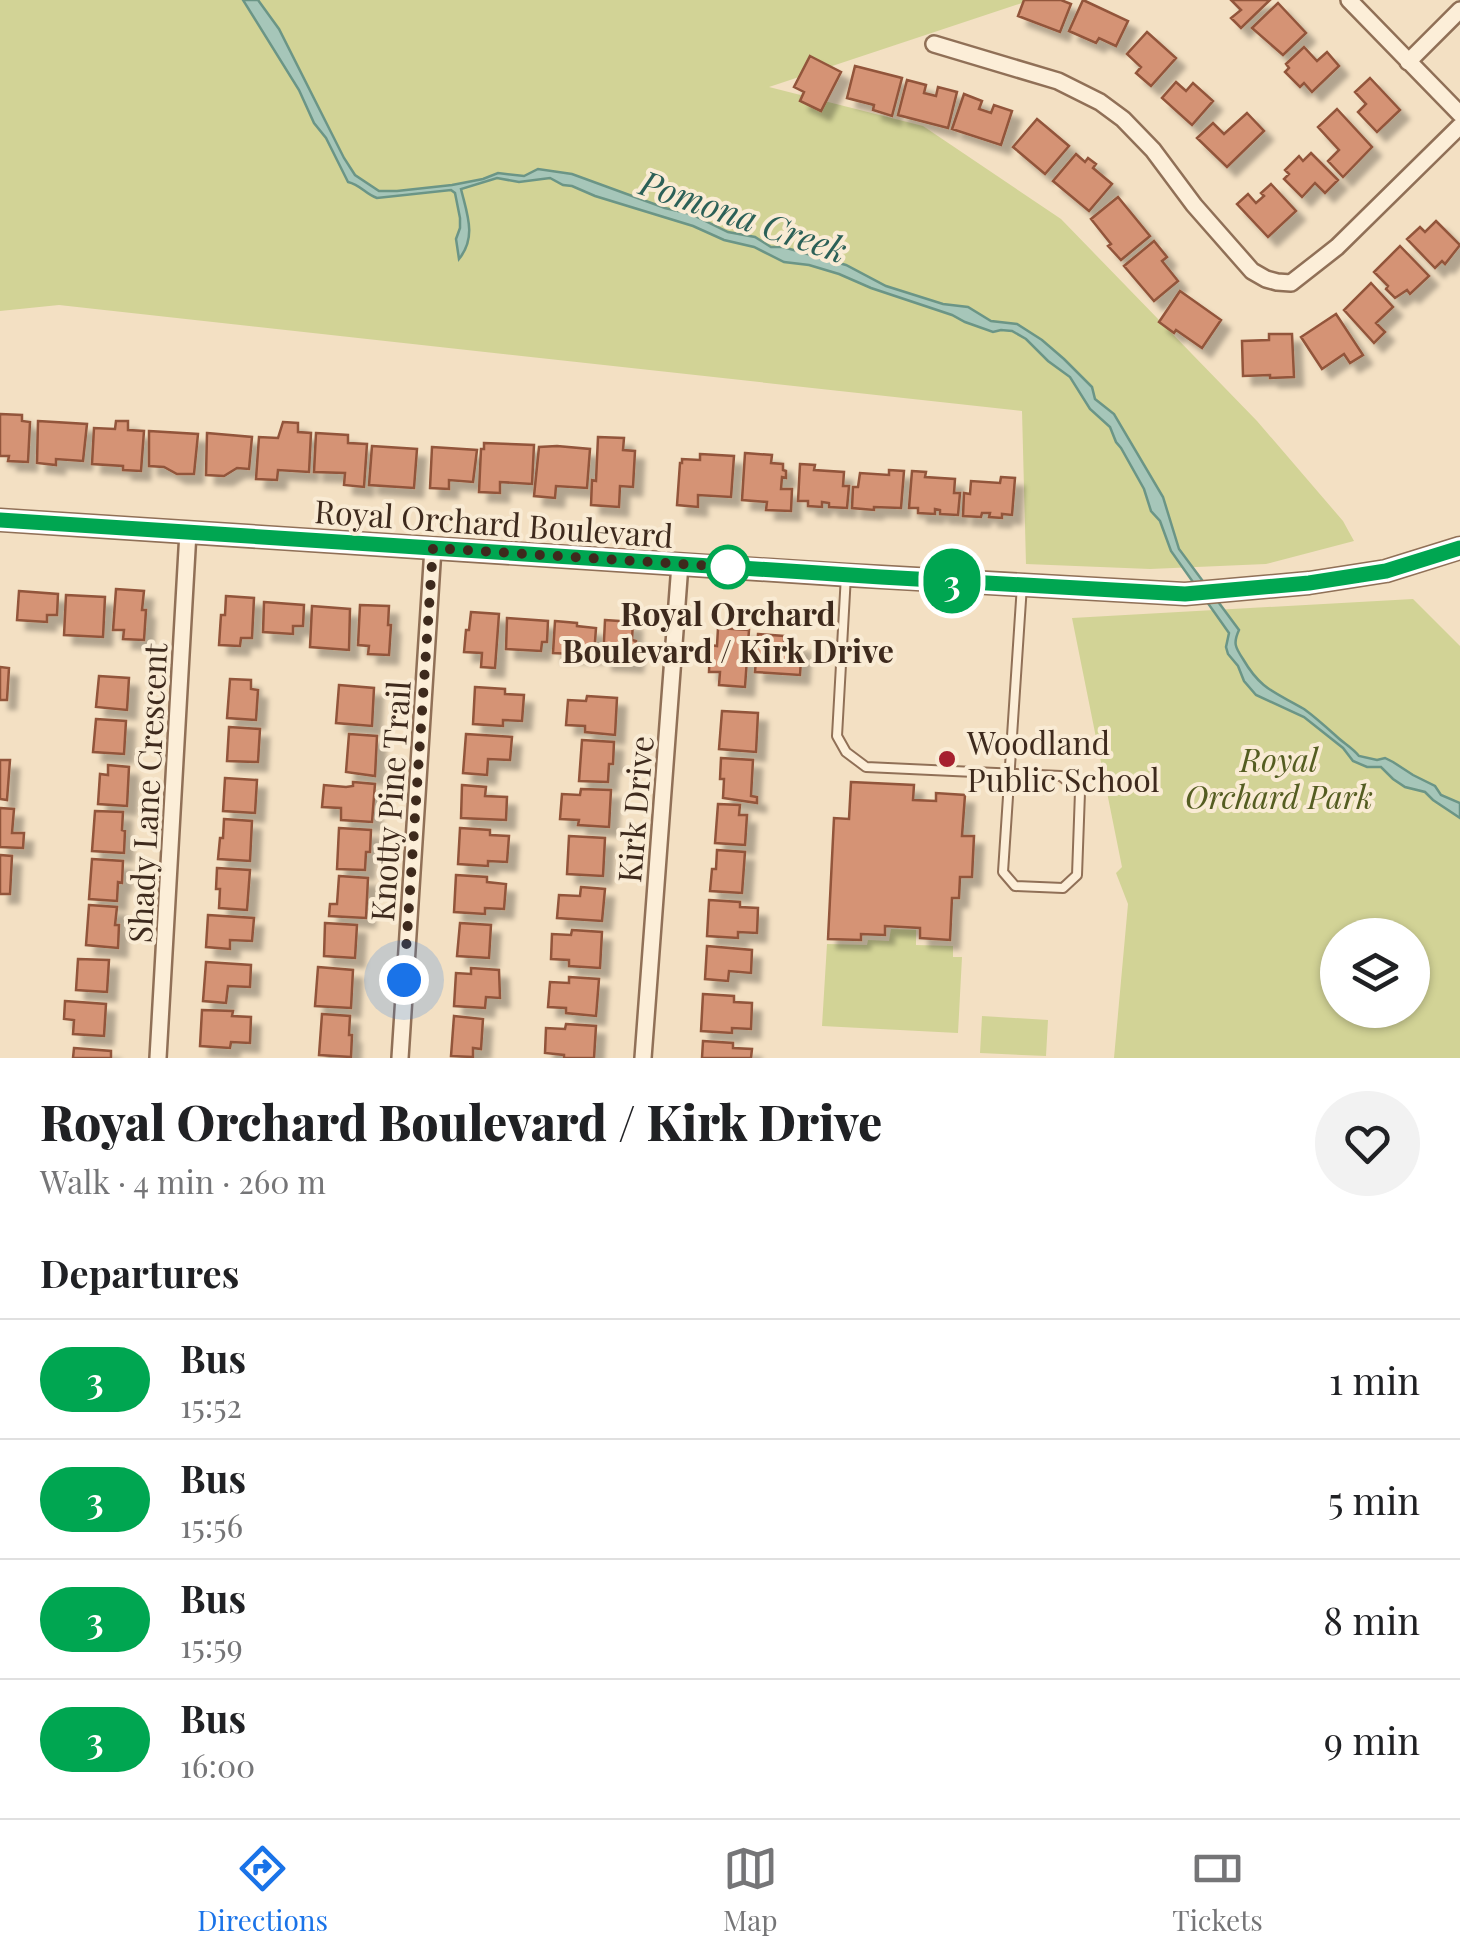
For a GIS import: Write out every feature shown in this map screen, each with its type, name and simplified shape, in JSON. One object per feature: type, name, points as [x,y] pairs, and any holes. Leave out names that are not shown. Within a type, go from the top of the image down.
[{"type":"street","points":[[1350,0],[1460,114]]},
{"type":"street","points":[[1408,62],[1460,10]]},
{"type":"street","points":[[934,44],[1058,81],[1100,102],[1153,150],[1194,205],[1252,271],[1277,282],[1291,283],[1337,247],[1460,126]]},
{"type":"street","name":"Royal Orchard Boulevard","points":[[0,520],[1134,592],[1213,592],[1309,583],[1386,571],[1460,548]]},
{"type":"street","name":"Shady Lane Crescent","points":[[158,1058],[188,532]]},
{"type":"street","name":"Knotty Pine Trail","points":[[400,1058],[433,548]]},
{"type":"street","name":"Kirk Drive","points":[[643,1058],[680,564]]},
{"type":"lane","points":[[846,575],[837,736],[846,752],[866,767],[1010,774],[1061,776],[1080,792],[1077,876],[1064,888],[1015,886],[1003,872],[1010,774],[1022,586]]},
{"type":"green space","points":[[0,0],[1031,0],[769,87],[923,126],[1061,219],[1257,421],[1343,521],[1354,541],[1266,564],[1150,569],[1026,564],[1022,411],[59,305],[0,311]]},
{"type":"green space","name":"Royal Orchard Park","points":[[1413,599],[1460,646],[1460,1058],[1114,1058],[1128,904],[1116,873],[1122,867],[1072,618]]},
{"type":"green space","points":[[891,929],[916,930],[916,945],[953,946],[953,957],[962,957],[958,1033],[822,1026],[827,944],[889,941]]},
{"type":"green space","points":[[982,1016],[1048,1020],[1046,1056],[980,1053]]},
{"type":"shaded area","points":[[243,0],[258,0],[279,29],[344,158],[355,175],[379,191],[452,185],[498,173],[524,176],[538,169],[572,174],[691,214],[728,232],[755,237],[771,247],[846,265],[886,286],[943,304],[968,307],[991,321],[1017,324],[1042,340],[1092,387],[1095,399],[1114,414],[1163,497],[1179,549],[1239,630],[1237,648],[1256,678],[1308,712],[1359,756],[1385,758],[1460,803],[1460,818],[1425,792],[1405,787],[1381,767],[1353,761],[1304,717],[1256,695],[1228,654],[1229,633],[1171,551],[1160,521],[1151,511],[1144,489],[1110,427],[1090,409],[1070,377],[1026,339],[1012,331],[993,332],[839,274],[784,262],[754,247],[550,178],[519,182],[497,178],[461,189],[469,234],[459,259],[456,239],[460,218],[455,193],[451,190],[377,198],[348,182],[299,90]]},
{"type":"building","points":[[1024,0],[1061,0],[1071,4],[1060,32],[1018,16]]},
{"type":"building","points":[[1083,0],[1128,21],[1116,46],[1099,38],[1096,43],[1069,31]]},
{"type":"building","points":[[1231,0],[1270,0],[1241,28],[1231,18],[1241,10]]},
{"type":"building","points":[[1278,3],[1306,33],[1283,55],[1252,28]]},
{"type":"building","points":[[1147,32],[1176,58],[1151,86],[1136,73],[1141,67],[1127,54]]},
{"type":"building","points":[[1304,47],[1317,61],[1327,52],[1339,66],[1312,92],[1304,83],[1300,87],[1285,72],[1289,68],[1286,64]]},
{"type":"building","points":[[810,56],[841,72],[821,111],[800,101],[804,92],[794,87]]},
{"type":"building","points":[[855,66],[902,78],[892,116],[873,110],[874,105],[847,98]]},
{"type":"building","points":[[1370,78],[1400,110],[1377,132],[1358,112],[1366,104],[1355,92]]},
{"type":"building","points":[[907,80],[926,85],[924,93],[936,96],[938,87],[957,92],[948,128],[898,115]]},
{"type":"building","points":[[1176,82],[1186,91],[1193,83],[1213,101],[1192,125],[1162,98]]},
{"type":"building","points":[[964,94],[982,101],[979,109],[991,113],[994,105],[1012,111],[1001,145],[952,129]]},
{"type":"building","points":[[1337,109],[1372,147],[1343,177],[1328,161],[1339,150],[1318,127]]},
{"type":"building","points":[[1247,113],[1264,131],[1227,167],[1197,138],[1213,123],[1224,134]]},
{"type":"building","points":[[1037,119],[1069,146],[1045,174],[1013,147]]},
{"type":"building","points":[[1311,153],[1338,180],[1325,193],[1315,183],[1302,197],[1284,179],[1289,174],[1285,170],[1299,156],[1303,161]]},
{"type":"building","points":[[1076,154],[1085,162],[1088,158],[1096,164],[1093,168],[1112,184],[1089,211],[1053,181]]},
{"type":"building","points":[[1271,184],[1296,211],[1268,237],[1237,204],[1248,194],[1256,203]]},
{"type":"building","points":[[1118,197],[1150,236],[1121,260],[1091,219]]},
{"type":"building","points":[[1436,221],[1460,245],[1445,264],[1442,261],[1435,268],[1407,239],[1420,227],[1425,232]]},
{"type":"building","points":[[1154,241],[1167,257],[1162,261],[1178,281],[1154,301],[1124,266]]},
{"type":"building","points":[[1400,246],[1429,276],[1410,294],[1407,290],[1395,298],[1374,272]]},
{"type":"building","points":[[1371,283],[1393,307],[1376,323],[1385,332],[1374,343],[1344,310]]},
{"type":"building","points":[[1180,291],[1221,320],[1202,348],[1159,322]]},
{"type":"building","points":[[1336,314],[1363,355],[1350,363],[1344,354],[1322,369],[1301,337]]},
{"type":"building","points":[[1269,334],[1292,334],[1294,377],[1243,376],[1242,341],[1269,340]]},
{"type":"building","points":[[0,414],[22,415],[22,421],[30,422],[28,462],[8,461],[9,456],[0,456]]},
{"type":"building","points":[[38,421],[87,424],[83,461],[56,459],[56,465],[37,463]]},
{"type":"building","points":[[116,421],[128,421],[128,430],[144,431],[141,471],[92,464],[94,428],[115,429]]},
{"type":"building","points":[[283,422],[298,423],[298,432],[311,433],[309,472],[278,470],[277,480],[256,479],[259,437],[278,438]]},
{"type":"building","points":[[149,431],[198,434],[194,474],[149,466]]},
{"type":"building","points":[[207,433],[252,437],[249,469],[237,468],[224,476],[206,475]]},
{"type":"building","points":[[316,433],[348,435],[348,443],[367,444],[364,487],[344,485],[345,473],[314,472]]},
{"type":"building","points":[[598,437],[624,438],[623,450],[635,451],[633,487],[620,486],[619,507],[591,505]]},
{"type":"building","points":[[484,443],[534,445],[532,484],[500,482],[500,493],[479,492]]},
{"type":"building","points":[[372,446],[417,449],[414,488],[369,485]]},
{"type":"building","points":[[432,447],[477,450],[473,482],[449,480],[449,489],[430,488]]},
{"type":"building","points":[[539,447],[590,449],[587,488],[556,486],[555,498],[534,496]]},
{"type":"building","points":[[745,453],[772,455],[771,463],[783,464],[786,478],[782,477],[781,489],[792,489],[791,511],[766,510],[767,502],[742,500]]},
{"type":"building","points":[[700,454],[734,456],[731,497],[698,495],[698,507],[677,505],[680,463],[682,459],[700,460]]},
{"type":"building","points":[[800,464],[815,465],[814,470],[844,472],[843,486],[849,486],[847,508],[829,507],[829,503],[822,502],[822,507],[808,506],[808,501],[798,501]]},
{"type":"building","points":[[889,470],[904,471],[901,508],[852,508],[853,487],[858,487],[860,473],[889,475]]},
{"type":"building","points":[[912,471],[926,472],[925,477],[955,479],[954,493],[960,493],[958,515],[940,514],[935,509],[935,514],[918,513],[918,508],[909,508]]},
{"type":"building","points":[[1001,477],[1015,478],[1012,515],[963,516],[964,493],[970,494],[971,481],[1000,483]]},
{"type":"building","points":[[116,589],[144,591],[144,640],[123,639],[124,630],[113,630]]},
{"type":"building","points":[[19,591],[58,594],[57,615],[47,615],[47,622],[17,620]]},
{"type":"building","points":[[66,595],[105,597],[103,637],[64,635]]},
{"type":"building","points":[[226,596],[254,598],[252,638],[241,638],[240,646],[219,645]]},
{"type":"building","points":[[264,602],[304,605],[303,626],[293,626],[293,634],[263,632]]},
{"type":"building","points":[[360,605],[389,606],[389,655],[368,654],[369,646],[358,645]]},
{"type":"building","points":[[312,606],[350,609],[349,650],[310,647]]},
{"type":"building","points":[[471,612],[499,614],[495,668],[481,667],[482,653],[464,652]]},
{"type":"building","points":[[507,618],[548,621],[547,642],[542,642],[541,651],[506,649]]},
{"type":"building","points":[[605,620],[633,622],[634,663],[603,661]]},
{"type":"building","points":[[555,621],[596,628],[594,655],[553,653]]},
{"type":"building","points":[[718,628],[749,630],[745,687],[719,685],[720,672],[709,672],[710,645],[717,646]]},
{"type":"building","points":[[758,634],[784,636],[784,642],[802,644],[800,675],[755,672]]},
{"type":"building","points":[[0,667],[9,668],[7,700],[0,700]]},
{"type":"building","points":[[99,676],[129,678],[127,710],[96,707]]},
{"type":"building","points":[[230,679],[251,680],[251,689],[258,690],[256,720],[227,718]]},
{"type":"building","points":[[339,685],[374,688],[372,726],[336,723]]},
{"type":"building","points":[[475,687],[524,695],[522,721],[503,720],[503,726],[473,724]]},
{"type":"building","points":[[587,696],[617,698],[615,735],[585,732],[585,726],[566,725],[568,700],[586,701]]},
{"type":"building","points":[[722,711],[758,713],[756,752],[719,749]]},
{"type":"building","points":[[96,719],[126,721],[124,754],[93,752]]},
{"type":"building","points":[[229,727],[260,729],[258,762],[227,761]]},
{"type":"building","points":[[349,734],[377,736],[375,776],[346,772]]},
{"type":"building","points":[[466,734],[512,737],[510,760],[488,759],[487,775],[463,773]]},
{"type":"building","points":[[582,740],[614,742],[608,782],[579,781]]},
{"type":"building","points":[[721,758],[753,760],[751,796],[757,797],[757,803],[723,798]]},
{"type":"building","points":[[0,760],[10,760],[7,800],[0,799]]},
{"type":"building","points":[[108,765],[129,767],[127,806],[98,804],[100,774],[108,775]]},
{"type":"building","points":[[225,778],[257,780],[255,813],[223,811]]},
{"type":"building","points":[[353,782],[375,784],[372,822],[341,820],[341,808],[322,807],[324,785],[346,787],[353,786]]},
{"type":"building","points":[[851,782],[914,785],[913,800],[936,801],[936,793],[965,795],[962,836],[974,836],[972,877],[960,877],[959,898],[952,898],[950,940],[920,938],[920,928],[885,926],[885,935],[861,934],[861,940],[828,939],[834,818],[849,819]]},
{"type":"building","points":[[462,785],[486,787],[485,796],[507,797],[506,820],[461,818]]},
{"type":"building","points":[[581,789],[611,790],[609,827],[578,825],[579,820],[560,819],[562,794],[580,795]]},
{"type":"building","points":[[718,804],[740,805],[739,815],[747,815],[745,845],[715,843]]},
{"type":"building","points":[[0,808],[14,809],[12,833],[24,833],[23,848],[0,847]]},
{"type":"building","points":[[95,811],[123,812],[124,853],[92,851]]},
{"type":"building","points":[[224,819],[252,821],[250,861],[218,859]]},
{"type":"building","points":[[339,828],[371,830],[365,870],[337,869]]},
{"type":"building","points":[[460,828],[509,836],[507,862],[488,861],[488,866],[458,864]]},
{"type":"building","points":[[569,836],[605,838],[603,876],[567,874]]},
{"type":"building","points":[[717,850],[745,852],[742,893],[710,891]]},
{"type":"building","points":[[0,855],[12,856],[10,894],[0,894]]},
{"type":"building","points":[[92,859],[123,861],[117,901],[89,899]]},
{"type":"building","points":[[217,868],[250,870],[247,910],[219,908]]},
{"type":"building","points":[[456,875],[487,877],[487,882],[506,884],[504,909],[485,908],[485,914],[454,912]]},
{"type":"building","points":[[339,876],[368,878],[366,918],[329,916],[330,904],[337,904]]},
{"type":"building","points":[[581,887],[605,889],[602,921],[557,918],[559,895],[580,896]]},
{"type":"building","points":[[709,900],[740,902],[740,907],[758,908],[757,933],[738,932],[738,938],[707,936]]},
{"type":"building","points":[[89,905],[117,907],[118,948],[86,945]]},
{"type":"building","points":[[208,915],[254,918],[252,941],[230,940],[230,949],[206,947]]},
{"type":"building","points":[[325,923],[357,925],[355,958],[324,956]]},
{"type":"building","points":[[460,923],[491,925],[489,958],[457,956]]},
{"type":"building","points":[[572,930],[602,932],[600,968],[569,966],[569,960],[551,959],[552,934],[571,935]]},
{"type":"building","points":[[707,946],[752,950],[751,973],[729,971],[728,981],[705,979]]},
{"type":"building","points":[[78,959],[109,960],[107,992],[76,990]]},
{"type":"building","points":[[206,962],[251,965],[250,987],[228,986],[226,1003],[203,1001]]},
{"type":"building","points":[[318,967],[353,970],[351,1008],[315,1006]]},
{"type":"building","points":[[471,968],[499,970],[500,998],[486,997],[485,1008],[454,1006],[456,973],[471,974]]},
{"type":"building","points":[[569,977],[599,979],[596,1016],[548,1007],[550,982],[569,983]]},
{"type":"building","points":[[703,994],[734,996],[734,1002],[752,1003],[751,1029],[732,1028],[732,1033],[701,1031]]},
{"type":"building","points":[[65,1001],[106,1004],[104,1036],[73,1034],[74,1020],[64,1019]]},
{"type":"building","points":[[202,1010],[233,1011],[232,1016],[251,1017],[250,1043],[231,1042],[230,1048],[200,1046]]},
{"type":"building","points":[[322,1014],[350,1016],[351,1057],[319,1055]]},
{"type":"building","points":[[454,1016],[483,1019],[481,1049],[473,1048],[473,1057],[451,1056]]},
{"type":"building","points":[[566,1024],[596,1026],[594,1058],[564,1058],[545,1053],[546,1028],[565,1029]]},
{"type":"building","points":[[703,1041],[752,1049],[751,1058],[702,1058]]},
{"type":"building","points":[[74,1048],[111,1051],[111,1058],[73,1058]]},
{"type":"bus line","name":"3","points":[[0,520],[1185,594],[1309,583],[1386,571],[1460,548]]},
{"type":"place","name":"Royal Orchard Boulevard / Kirk Drive","points":[[728,567]]},
{"type":"place","name":"Woodland Public School","points":[[947,759]]},
{"type":"route","points":[[404,980],[433,548],[728,567]]},
{"type":"water label","name":"Pomona Creek","points":[[744,215]]}]
